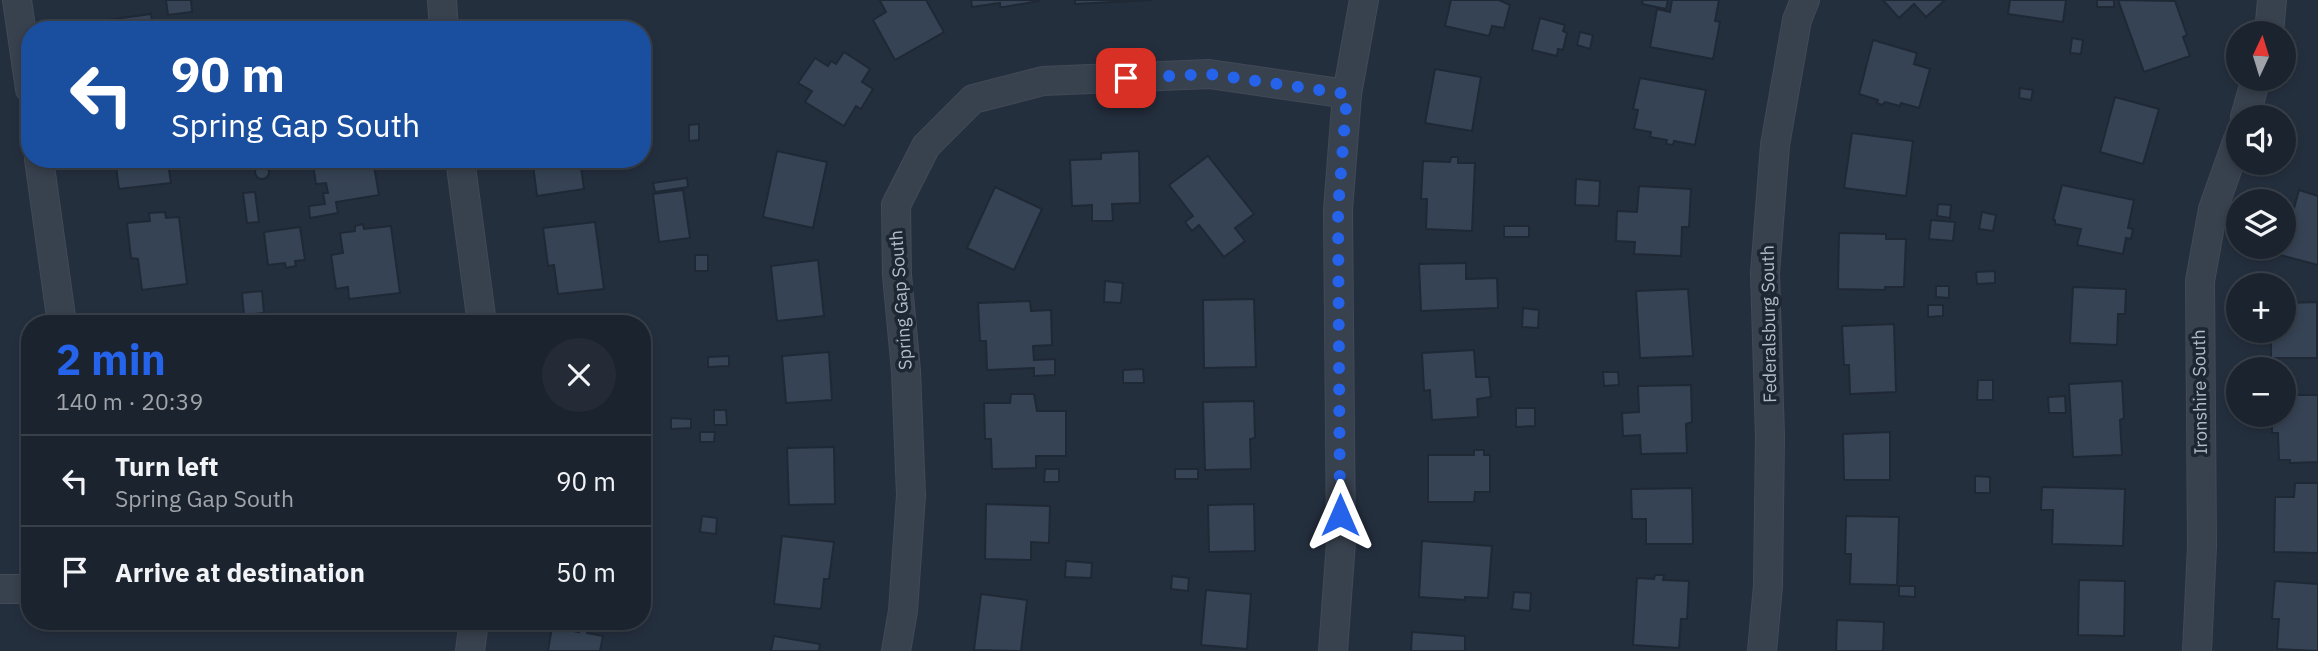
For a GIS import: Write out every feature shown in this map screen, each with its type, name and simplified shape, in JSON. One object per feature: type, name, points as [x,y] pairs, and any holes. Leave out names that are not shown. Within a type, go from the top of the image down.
[{"type":"street","points":[[17,0],[21,27]]},
{"type":"street","points":[[442,0],[443,21]]},
{"type":"street","points":[[1333,651],[1341,542],[1338,210],[1347,94],[1364,0]]},
{"type":"street","name":"Federalsburg South","points":[[1762,651],[1768,586],[1770,437],[1765,273],[1775,145],[1797,20],[1805,0]]},
{"type":"street","points":[[2270,21],[2272,0]]},
{"type":"street","name":"Spring Gap South","points":[[896,651],[903,611],[911,495],[906,371],[897,275],[896,205],[926,146],[973,99],[1043,81],[1209,74],[1347,94]]},
{"type":"street","points":[[40,168],[61,315]]},
{"type":"street","points":[[461,168],[481,315]]},
{"type":"street","name":"Ironshire South","points":[[2197,651],[2202,546],[2200,281],[2213,209],[2226,173]]},
{"type":"street","points":[[0,589],[21,589]]},
{"type":"street","points":[[470,651],[473,630]]},
{"type":"building","points":[[166,0],[191,0],[192,12],[168,15]]},
{"type":"building","points":[[926,0],[944,32],[895,60],[873,20],[886,12],[880,1]]},
{"type":"building","points":[[971,0],[1039,1],[1004,7],[1000,7],[1000,3],[972,7]]},
{"type":"building","points":[[1075,0],[1152,0],[1075,4]]},
{"type":"building","points":[[1451,0],[1499,0],[1510,5],[1504,28],[1492,26],[1489,36],[1445,26]]},
{"type":"building","points":[[1643,0],[1668,0],[1666,9],[1642,4]]},
{"type":"building","points":[[1672,0],[1719,0],[1715,21],[1720,22],[1713,59],[1650,47],[1657,9],[1670,12]]},
{"type":"building","points":[[1883,0],[1945,0],[1926,17],[1914,4],[1899,18]]},
{"type":"building","points":[[2010,0],[2066,0],[2063,22],[2008,14]]},
{"type":"building","points":[[2097,0],[2114,0],[2114,7],[2097,7]]},
{"type":"building","points":[[2118,0],[2175,1],[2187,35],[2183,37],[2190,56],[2144,72]]},
{"type":"building","points":[[151,14],[152,21],[99,21]]},
{"type":"building","points":[[1540,18],[1565,25],[1563,31],[1567,33],[1563,50],[1558,49],[1557,56],[1532,50]]},
{"type":"building","points":[[1580,32],[1593,35],[1590,49],[1577,45]]},
{"type":"building","points":[[2072,38],[2083,40],[2081,54],[2070,53]]},
{"type":"building","points":[[1873,40],[1917,53],[1914,64],[1930,69],[1919,108],[1901,103],[1900,106],[1885,102],[1882,105],[1877,103],[1878,100],[1859,94]]},
{"type":"building","points":[[844,52],[870,69],[862,82],[873,89],[861,109],[856,106],[844,126],[805,102],[812,91],[798,83],[815,58],[828,66],[831,61],[836,64]]},
{"type":"building","points":[[1435,69],[1481,77],[1472,131],[1425,123]]},
{"type":"building","points":[[1640,78],[1706,90],[1695,145],[1674,141],[1673,145],[1666,144],[1667,140],[1650,137],[1651,132],[1634,129],[1638,110],[1633,109]]},
{"type":"building","points":[[2020,88],[2033,90],[2031,100],[2019,98]]},
{"type":"building","points":[[2115,97],[2159,109],[2143,164],[2100,152]]},
{"type":"building","points":[[699,124],[699,140],[689,141],[689,125]]},
{"type":"building","points":[[1852,133],[1913,141],[1906,196],[1844,188]]},
{"type":"building","points":[[777,151],[827,162],[813,228],[763,217]]},
{"type":"building","points":[[1139,151],[1140,203],[1112,204],[1113,221],[1092,221],[1092,205],[1072,206],[1070,160],[1101,159],[1101,153]]},
{"type":"building","points":[[1208,156],[1254,214],[1235,228],[1245,241],[1224,257],[1199,225],[1192,231],[1185,222],[1193,216],[1169,185]]},
{"type":"building","points":[[1451,157],[1458,157],[1458,163],[1475,163],[1472,231],[1426,229],[1427,199],[1421,199],[1423,161],[1450,162]]},
{"type":"building","points":[[116,168],[169,168],[171,183],[119,189]]},
{"type":"building","points":[[256,168],[268,169],[267,177],[257,177]]},
{"type":"building","points":[[313,168],[374,168],[379,195],[336,202],[338,213],[310,218],[309,206],[325,204],[323,193],[328,193],[326,183],[316,184]]},
{"type":"building","points":[[533,168],[581,168],[584,189],[537,196]]},
{"type":"building","points":[[687,178],[688,187],[655,192],[653,183]]},
{"type":"building","points":[[1576,179],[1600,181],[1599,206],[1575,205]]},
{"type":"building","points":[[2062,185],[2134,200],[2128,228],[2133,229],[2131,239],[2126,238],[2123,254],[2077,245],[2081,229],[2055,224],[2053,220]]},
{"type":"building","points":[[1639,186],[1691,189],[1689,227],[1682,227],[1681,256],[1634,254],[1635,242],[1616,241],[1617,211],[1637,212]]},
{"type":"building","points":[[995,187],[1042,209],[1014,270],[967,248]]},
{"type":"building","points":[[683,190],[690,238],[659,242],[653,194]]},
{"type":"building","points":[[2299,190],[2318,196],[2318,265],[2295,259],[2296,201]]},
{"type":"building","points":[[255,192],[259,222],[247,223],[243,193]]},
{"type":"building","points":[[1938,204],[1951,205],[1950,218],[1937,216]]},
{"type":"building","points":[[165,212],[166,218],[179,217],[187,284],[142,290],[138,259],[131,258],[127,223],[150,221],[149,213]]},
{"type":"building","points":[[1982,212],[1996,215],[1993,231],[1979,229]]},
{"type":"building","points":[[1931,220],[1955,222],[1953,241],[1929,239]]},
{"type":"building","points":[[595,222],[604,289],[558,294],[554,265],[548,266],[543,228]]},
{"type":"building","points":[[363,224],[364,229],[391,226],[400,293],[349,299],[348,287],[336,289],[331,255],[343,253],[340,233],[355,231],[355,226]]},
{"type":"building","points":[[1504,226],[1529,226],[1529,237],[1504,237]]},
{"type":"building","points":[[300,227],[305,260],[295,261],[296,266],[286,268],[285,263],[268,265],[264,232]]},
{"type":"building","points":[[1839,233],[1886,234],[1886,239],[1906,239],[1904,287],[1885,287],[1885,290],[1838,289]]},
{"type":"building","points":[[695,255],[708,255],[708,271],[695,271]]},
{"type":"building","points":[[818,260],[824,316],[777,321],[771,266]]},
{"type":"building","points":[[1466,263],[1466,279],[1497,278],[1498,308],[1421,311],[1419,264]]},
{"type":"building","points":[[1995,271],[1995,283],[1977,284],[1976,272]]},
{"type":"building","points":[[1105,281],[1123,283],[1121,303],[1104,302]]},
{"type":"building","points":[[1936,286],[1949,286],[1949,298],[1936,297]]},
{"type":"building","points":[[2073,287],[2126,289],[2125,314],[2118,314],[2117,345],[2070,343]]},
{"type":"building","points":[[1688,289],[1693,356],[1640,358],[1636,291]]},
{"type":"building","points":[[262,291],[264,313],[244,315],[242,293]]},
{"type":"building","points":[[1254,299],[1256,367],[1204,368],[1203,300]]},
{"type":"building","points":[[1030,301],[1031,311],[1051,310],[1052,345],[1033,346],[1034,360],[1055,359],[1055,375],[1034,376],[1034,368],[987,370],[986,341],[980,341],[978,303]]},
{"type":"building","points":[[2317,302],[2317,358],[2271,357],[2271,343],[2296,343],[2296,303]]},
{"type":"building","points":[[1928,305],[1943,305],[1943,316],[1928,317]]},
{"type":"building","points":[[1523,308],[1539,310],[1538,328],[1522,327]]},
{"type":"building","points":[[1894,324],[1896,392],[1850,394],[1849,365],[1844,365],[1842,326]]},
{"type":"building","points":[[1474,350],[1476,377],[1489,377],[1491,397],[1477,399],[1478,417],[1432,420],[1430,390],[1424,391],[1422,353]]},
{"type":"building","points":[[829,352],[832,400],[786,403],[782,356]]},
{"type":"building","points":[[729,356],[729,366],[708,367],[708,357]]},
{"type":"building","points":[[1143,369],[1144,383],[1123,383],[1123,370]]},
{"type":"building","points":[[1603,372],[1618,372],[1619,385],[1604,386]]},
{"type":"building","points":[[1978,380],[1993,380],[1993,400],[1977,400]]},
{"type":"building","points":[[2122,381],[2122,455],[2073,457],[2069,384]]},
{"type":"building","points":[[1691,385],[1692,422],[1686,424],[1687,453],[1641,454],[1640,435],[1623,436],[1622,413],[1639,412],[1638,386]]},
{"type":"building","points":[[1011,394],[1034,394],[1037,411],[1066,411],[1066,456],[1036,456],[1036,468],[992,469],[991,439],[985,439],[984,403],[1010,403]]},
{"type":"building","points":[[2296,395],[2318,395],[2318,462],[2290,463],[2290,460],[2279,460],[2278,433],[2272,433],[2272,427],[2296,427]]},
{"type":"building","points":[[2065,396],[2066,413],[2049,413],[2048,397]]},
{"type":"building","points":[[1254,401],[1255,438],[1250,439],[1251,469],[1205,470],[1203,402]]},
{"type":"building","points":[[1516,408],[1535,408],[1535,426],[1516,427]]},
{"type":"building","points":[[714,410],[726,410],[727,425],[714,425]]},
{"type":"building","points":[[671,418],[691,419],[691,428],[671,429]]},
{"type":"building","points":[[700,432],[715,432],[714,442],[700,442]]},
{"type":"building","points":[[1890,432],[1890,480],[1844,480],[1843,434]]},
{"type":"building","points":[[834,447],[835,504],[789,505],[787,448]]},
{"type":"building","points":[[1474,450],[1484,450],[1484,455],[1490,455],[1490,492],[1475,492],[1474,502],[1428,502],[1428,455],[1474,455]]},
{"type":"building","points":[[1045,469],[1059,469],[1059,482],[1044,482]]},
{"type":"building","points":[[1175,469],[1198,469],[1198,479],[1175,479]]},
{"type":"building","points":[[1975,476],[1990,477],[1990,493],[1975,493]]},
{"type":"building","points":[[2295,483],[2318,483],[2318,553],[2274,552],[2275,497],[2294,497]]},
{"type":"building","points":[[2042,487],[2125,489],[2123,546],[2052,544],[2053,510],[2041,510]]},
{"type":"building","points":[[1692,488],[1693,544],[1646,544],[1646,519],[1632,519],[1631,489]]},
{"type":"building","points":[[986,504],[1050,506],[1049,543],[1031,542],[1031,560],[985,559]]},
{"type":"building","points":[[1254,504],[1255,551],[1209,552],[1208,505]]},
{"type":"building","points":[[702,516],[717,518],[716,534],[700,532]]},
{"type":"building","points":[[1846,516],[1899,517],[1897,585],[1850,584],[1851,554],[1845,554]]},
{"type":"building","points":[[782,536],[834,542],[829,579],[824,579],[821,609],[774,604]]},
{"type":"building","points":[[1422,541],[1492,546],[1488,598],[1465,597],[1465,600],[1419,597]]},
{"type":"building","points":[[1066,561],[1092,563],[1091,578],[1065,577]]},
{"type":"building","points":[[1655,575],[1664,575],[1663,580],[1689,581],[1687,619],[1681,619],[1679,648],[1633,645],[1637,578],[1654,579]]},
{"type":"building","points":[[1172,576],[1189,578],[1188,591],[1171,589]]},
{"type":"building","points":[[2079,580],[2125,581],[2124,636],[2078,635]]},
{"type":"building","points":[[2275,581],[2318,584],[2318,651],[2277,649],[2279,619],[2272,619]]},
{"type":"building","points":[[1899,586],[1915,586],[1915,597],[1899,596]]},
{"type":"building","points":[[1206,590],[1251,594],[1247,649],[1201,645]]},
{"type":"building","points":[[1514,592],[1531,593],[1530,611],[1512,609]]},
{"type":"building","points":[[981,594],[1027,600],[1021,651],[974,650]]},
{"type":"building","points":[[1837,620],[1884,622],[1883,651],[1836,651]]},
{"type":"building","points":[[552,630],[587,630],[587,633],[603,636],[600,651],[548,651]]},
{"type":"building","points":[[1412,632],[1465,636],[1465,651],[1411,651]]},
{"type":"building","points":[[774,636],[820,644],[819,651],[771,651]]},
{"type":"route","points":[[1126,78],[1209,74],[1347,94],[1338,210],[1340,515]]}]
